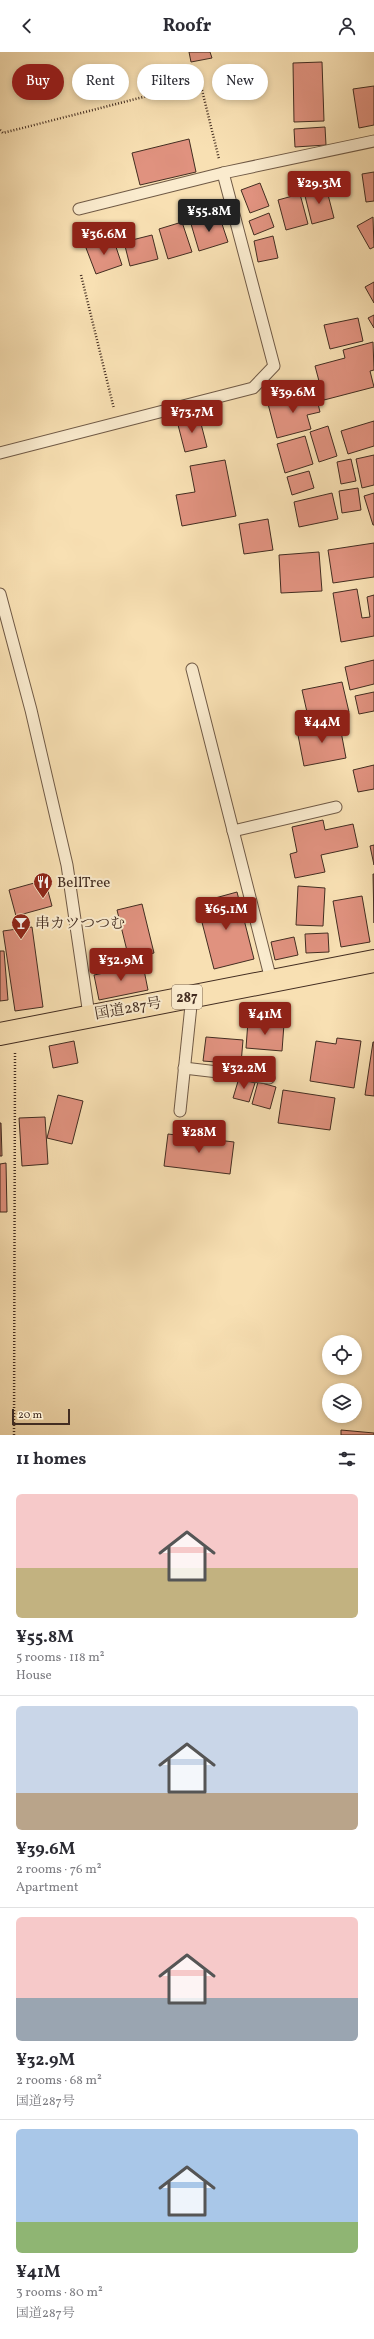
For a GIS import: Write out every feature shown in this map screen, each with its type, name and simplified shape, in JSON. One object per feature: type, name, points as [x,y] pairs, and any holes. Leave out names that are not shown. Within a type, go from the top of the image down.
[{"type":"highway","name":"国道287号","points":[[8,1032],[89,1015],[374,961]]},
{"type":"lane","points":[[78,209],[223,173],[374,140]]},
{"type":"lane","points":[[0,453],[253,388],[274,366],[223,173]]},
{"type":"lane","points":[[0,594],[31,710],[67,865],[89,1015]]},
{"type":"lane","points":[[192,669],[271,980]]},
{"type":"lane","points":[[233,831],[336,807]]},
{"type":"lane","points":[[180,1110],[192,996]]},
{"type":"lane","points":[[184,1068],[269,1078]]},
{"type":"path","points":[[0,130],[3,133],[194,84],[201,86],[223,173]]},
{"type":"path","points":[[80,275],[117,423]]},
{"type":"path","points":[[8,1032],[13,1123],[14,1435]]},
{"type":"building","points":[[189,52],[210,52],[212,58],[191,62]]},
{"type":"building","points":[[322,62],[324,121],[294,122],[293,63]]},
{"type":"building","points":[[374,86],[374,125],[359,128],[353,89]]},
{"type":"building","points":[[325,127],[326,145],[295,147],[294,129]]},
{"type":"building","points":[[189,139],[196,172],[140,185],[132,153]]},
{"type":"building","points":[[374,172],[374,201],[366,202],[362,174]]},
{"type":"building","points":[[260,183],[269,206],[250,213],[241,190]]},
{"type":"building","points":[[326,187],[334,218],[312,224],[304,192]]},
{"type":"building","points":[[300,194],[308,224],[286,230],[278,200]]},
{"type":"building","points":[[269,213],[274,227],[254,235],[249,221]]},
{"type":"building","points":[[219,215],[228,242],[199,251],[191,224]]},
{"type":"building","points":[[373,217],[374,247],[370,249],[357,226]]},
{"type":"building","points":[[182,222],[192,252],[168,259],[159,229]]},
{"type":"building","points":[[152,235],[158,259],[130,266],[124,242]]},
{"type":"building","points":[[273,236],[278,258],[258,262],[254,241]]},
{"type":"building","points":[[113,238],[122,265],[96,274],[86,248]]},
{"type":"building","points":[[374,282],[374,303],[365,287]]},
{"type":"building","points":[[374,315],[374,328],[368,318]]},
{"type":"building","points":[[358,318],[363,341],[330,349],[324,325]]},
{"type":"building","points":[[373,342],[374,370],[370,371],[374,387],[324,400],[315,366],[345,358],[343,350]]},
{"type":"building","points":[[315,391],[320,412],[307,415],[311,429],[277,438],[268,404]]},
{"type":"building","points":[[199,416],[207,447],[185,452],[177,421]]},
{"type":"building","points":[[374,421],[374,446],[348,454],[341,431]]},
{"type":"building","points":[[328,426],[337,456],[319,462],[310,432]]},
{"type":"building","points":[[305,436],[313,464],[285,473],[277,444]]},
{"type":"building","points":[[374,455],[374,485],[362,488],[356,459]]},
{"type":"building","points":[[351,459],[356,481],[341,484],[337,462]]},
{"type":"building","points":[[225,460],[236,516],[182,526],[176,495],[195,492],[190,466]]},
{"type":"building","points":[[309,471],[314,488],[292,495],[287,477]]},
{"type":"building","points":[[358,488],[361,510],[342,513],[339,491]]},
{"type":"building","points":[[332,493],[338,519],[299,527],[294,502]]},
{"type":"building","points":[[374,493],[374,525],[373,525],[364,496]]},
{"type":"building","points":[[268,519],[273,550],[244,554],[239,524]]},
{"type":"building","points":[[374,543],[374,577],[333,583],[328,550]]},
{"type":"building","points":[[319,552],[322,591],[281,593],[279,555]]},
{"type":"building","points":[[357,589],[362,618],[370,617],[367,597],[374,595],[374,636],[341,642],[333,593]]},
{"type":"building","points":[[374,660],[374,684],[350,690],[345,667]]},
{"type":"building","points":[[342,682],[349,712],[309,721],[302,690]]},
{"type":"building","points":[[374,692],[374,711],[359,714],[355,696]]},
{"type":"building","points":[[339,721],[346,758],[304,766],[297,730]]},
{"type":"building","points":[[374,765],[374,789],[358,792],[353,770]]},
{"type":"building","points":[[323,820],[325,830],[353,824],[358,847],[321,855],[325,872],[295,878],[290,854],[297,852],[292,827]]},
{"type":"building","points":[[374,845],[374,865],[370,846]]},
{"type":"building","points":[[373,874],[374,874],[374,923]]},
{"type":"building","points":[[45,880],[52,906],[16,916],[9,890]]},
{"type":"building","points":[[298,886],[325,888],[323,926],[296,925]]},
{"type":"building","points":[[237,892],[254,959],[214,969],[197,903]]},
{"type":"building","points":[[362,896],[370,942],[341,947],[333,901]]},
{"type":"building","points":[[142,904],[154,953],[129,959],[117,910]]},
{"type":"building","points":[[32,927],[43,1007],[15,1011],[3,931]]},
{"type":"building","points":[[328,933],[329,952],[306,953],[305,934]]},
{"type":"building","points":[[294,937],[298,955],[275,960],[271,942]]},
{"type":"building","points":[[0,951],[4,951],[8,1000],[0,1001]]},
{"type":"building","points":[[143,965],[148,990],[99,1000],[94,975]]},
{"type":"building","points":[[248,1021],[284,1024],[282,1051],[246,1048]]},
{"type":"building","points":[[206,1037],[243,1040],[241,1064],[203,1061]]},
{"type":"building","points":[[337,1038],[361,1041],[354,1088],[310,1081],[316,1041],[336,1044]]},
{"type":"building","points":[[74,1041],[78,1063],[53,1068],[49,1046]]},
{"type":"building","points":[[374,1042],[374,1096],[365,1095]]},
{"type":"building","points":[[239,1078],[255,1083],[249,1102],[233,1098]]},
{"type":"building","points":[[258,1082],[276,1087],[270,1109],[252,1104]]},
{"type":"building","points":[[283,1090],[335,1098],[330,1130],[278,1123]]},
{"type":"building","points":[[58,1095],[83,1101],[72,1144],[47,1138]]},
{"type":"building","points":[[45,1117],[48,1164],[22,1166],[19,1118]]},
{"type":"building","points":[[1,1123],[2,1156],[0,1156]]},
{"type":"building","points":[[168,1134],[234,1142],[230,1174],[164,1166]]},
{"type":"building","points":[[6,1163],[7,1212],[0,1212],[0,1164]]},
{"type":"building","points":[[341,1430],[374,1433],[374,1435],[341,1435]]},
{"type":"place","name":"BellTree","points":[[43,899]]},
{"type":"place","name":"串カツつつむ","points":[[21,940]]}]
